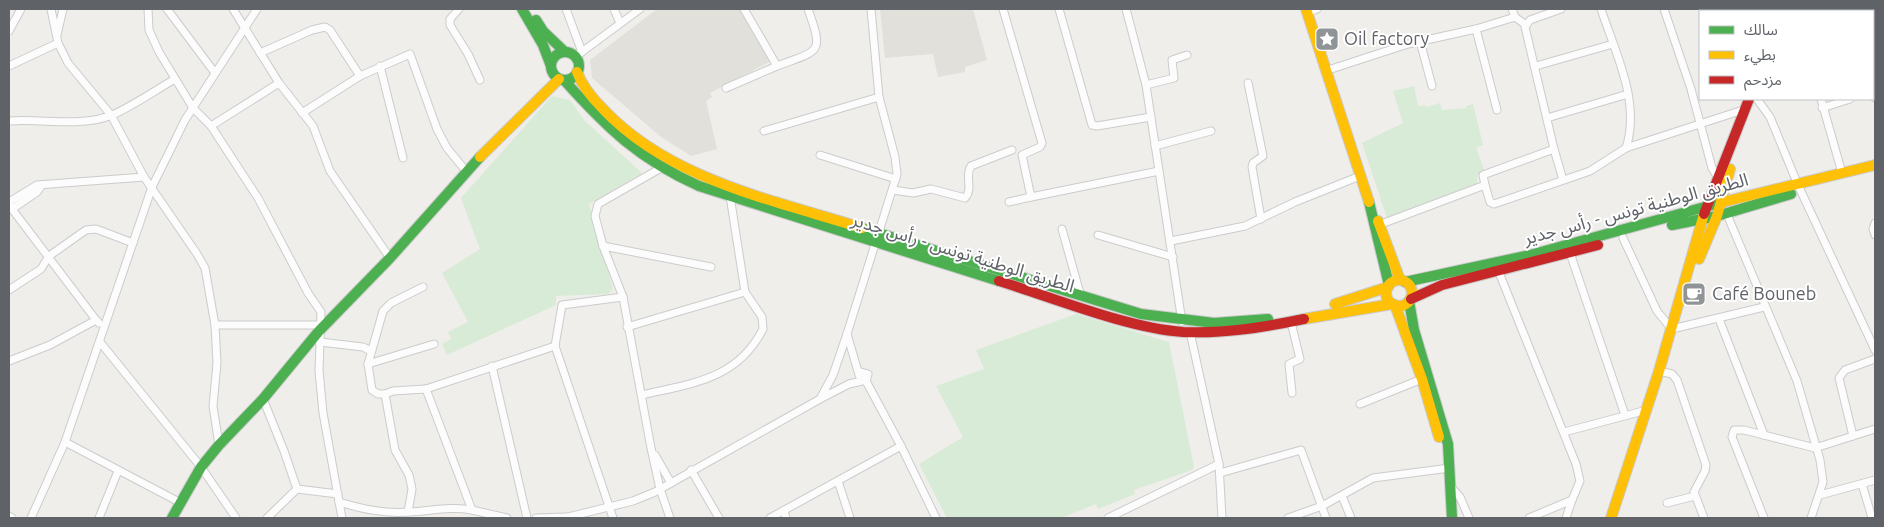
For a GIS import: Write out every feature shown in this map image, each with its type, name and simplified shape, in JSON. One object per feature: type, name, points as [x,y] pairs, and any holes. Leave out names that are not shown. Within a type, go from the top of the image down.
[{"type":"main road","points":[[522,9],[543,46],[553,74],[562,80]]},
{"type":"main road","points":[[529,9],[542,31],[565,52]]},
{"type":"main road","points":[[1310,10],[1325,71],[1377,226],[1403,281],[1410,287],[1414,330],[1444,427],[1450,476],[1452,518]]},
{"type":"main road","points":[[172,518],[201,467],[219,445],[263,399],[319,333],[390,258],[466,172],[562,80],[572,78],[577,72],[579,64],[578,54],[565,52],[557,54],[551,66]]},
{"type":"main road","name":"الطريق الوطنية تونس - رأس جدير","points":[[577,72],[580,81],[612,120],[657,154],[701,176],[1123,320],[1190,332],[1264,328],[1356,307],[1393,304]]},
{"type":"main road","name":"الطريق الوطنية تونس - رأس جدير","points":[[562,80],[608,127],[661,168],[699,186],[1124,310],[1182,322],[1264,320],[1351,300],[1389,286]]},
{"type":"main road","points":[[1611,518],[1673,328],[1702,249],[1722,214],[1721,202],[1725,185],[1756,100]]},
{"type":"main road","points":[[1673,328],[1702,220],[1748,104]]},
{"type":"main road","name":"الطريق الوطنية تونس - رأس جدير","points":[[1410,300],[1442,285],[1623,238],[1702,220],[1842,173],[1875,164]]},
{"type":"main road","name":"الطريق الوطنية تونس - رأس جدير","points":[[1403,281],[1438,277],[1674,218],[1721,202],[1875,172]]},
{"type":"main road","points":[[1377,226],[1389,286],[1386,294],[1393,304],[1422,379],[1450,476]]},
{"type":"main road","points":[[1389,286],[1403,281]]},
{"type":"main road","points":[[1393,304],[1401,306],[1410,300]]},
{"type":"street","points":[[9,31],[21,9]]},
{"type":"street","points":[[50,9],[57,41],[72,69],[111,115],[144,177],[198,254],[204,268],[210,287],[215,325],[217,363],[213,406],[219,445]]},
{"type":"street","points":[[57,41],[63,9]]},
{"type":"street","points":[[148,9],[148,27],[151,36],[175,79],[193,108],[211,126],[258,198],[308,293],[318,305],[320,312],[319,370],[323,413],[342,518]]},
{"type":"street","points":[[167,9],[214,73]]},
{"type":"street","points":[[232,9],[279,83],[313,126],[334,178],[390,258]]},
{"type":"street","points":[[31,518],[65,442],[152,187],[175,138],[214,73],[257,9]]},
{"type":"street","points":[[459,9],[450,19],[450,25],[468,54],[480,80]]},
{"type":"street","points":[[566,9],[578,54],[640,9]]},
{"type":"street","points":[[614,9],[620,23]]},
{"type":"street","points":[[744,9],[777,66]]},
{"type":"street","points":[[726,88],[814,50],[817,45],[817,34],[808,9]]},
{"type":"street","points":[[820,399],[833,375],[896,179],[896,163],[879,97],[871,9]]},
{"type":"street","points":[[1003,9],[1042,143],[1040,147],[1022,155],[1031,197]]},
{"type":"street","points":[[1060,9],[1092,125],[1097,126],[1151,117]]},
{"type":"street","points":[[1126,9],[1146,85],[1182,322]]},
{"type":"street","points":[[1512,9],[1515,17],[1526,25]]},
{"type":"street","points":[[1561,9],[1530,20],[1526,25],[1525,31],[1536,66],[1563,180]]},
{"type":"street","points":[[1601,9],[1628,94],[1632,123],[1626,148]]},
{"type":"street","points":[[1664,9],[1701,125],[1712,168],[1719,179]]},
{"type":"street","points":[[1325,71],[1420,41],[1476,29],[1515,17]]},
{"type":"street","points":[[260,53],[312,30],[325,27],[330,30],[360,76]]},
{"type":"street","points":[[1476,29],[1497,110]]},
{"type":"street","points":[[9,66],[57,41]]},
{"type":"street","points":[[1420,41],[1432,86]]},
{"type":"street","points":[[1536,66],[1613,44]]},
{"type":"street","points":[[302,113],[360,76],[410,54],[437,130],[447,148],[466,172]]},
{"type":"street","points":[[1146,85],[1175,77],[1172,60],[1187,55]]},
{"type":"street","points":[[380,66],[403,158]]},
{"type":"street","points":[[9,121],[36,119],[78,121],[111,115],[175,79]]},
{"type":"street","points":[[211,126],[279,83]]},
{"type":"street","points":[[1248,83],[1263,156],[1253,163],[1252,167],[1261,219]]},
{"type":"street","points":[[1874,91],[1875,98]]},
{"type":"street","points":[[1547,118],[1628,94]]},
{"type":"street","points":[[764,131],[879,97]]},
{"type":"street","points":[[1757,100],[1770,117],[1800,188],[1875,350]]},
{"type":"street","points":[[1821,100],[1842,173]]},
{"type":"street","points":[[1822,108],[1847,100]]},
{"type":"street","points":[[1554,148],[1483,175],[1490,202],[1494,204],[1563,180],[1599,166],[1626,148],[1701,125],[1748,104]]},
{"type":"street","points":[[1155,146],[1211,131]]},
{"type":"street","points":[[893,190],[913,193],[932,189],[965,198],[970,188],[967,174],[971,166],[1012,150]]},
{"type":"street","points":[[820,155],[896,179]]},
{"type":"street","points":[[661,168],[598,204],[595,216],[603,246],[623,297],[627,327],[651,448],[660,489],[670,518]]},
{"type":"street","points":[[1009,202],[1159,171]]},
{"type":"street","points":[[1171,241],[1245,226],[1295,202],[1360,176]]},
{"type":"street","points":[[104,329],[49,256],[11,210],[37,192],[42,185],[52,182],[144,177]]},
{"type":"street","points":[[1377,226],[1485,186]]},
{"type":"street","points":[[642,395],[704,381],[729,370],[763,329],[762,317],[745,292],[730,196]]},
{"type":"street","points":[[1722,214],[1797,381],[1815,448],[1823,470],[1820,495],[1812,518]]},
{"type":"street","points":[[1875,223],[1875,234]]},
{"type":"street","points":[[9,290],[41,269],[49,256],[86,230],[96,229],[133,243]]},
{"type":"street","points":[[1062,229],[1081,297]]},
{"type":"street","points":[[1098,235],[1173,257]]},
{"type":"street","points":[[1623,238],[1657,311],[1673,328],[1719,320],[1764,307]]},
{"type":"street","points":[[603,246],[712,267]]},
{"type":"street","points":[[1570,252],[1625,415]]},
{"type":"street","points":[[1498,270],[1564,432],[1580,478],[1576,494],[1566,518]]},
{"type":"street","points":[[423,287],[388,306],[379,322],[368,364],[372,390],[378,394],[393,391],[426,390],[492,366],[556,346]]},
{"type":"street","points":[[627,327],[745,292]]},
{"type":"street","points":[[613,518],[556,346],[562,305],[623,297]]},
{"type":"street","points":[[9,361],[50,345],[96,320]]},
{"type":"street","points":[[1719,320],[1764,435]]},
{"type":"street","points":[[1291,322],[1300,359],[1289,364],[1292,393]]},
{"type":"street","points":[[215,325],[319,333],[371,351]]},
{"type":"street","points":[[1190,332],[1219,464],[1222,518]]},
{"type":"street","points":[[847,334],[862,377],[901,446],[936,518]]},
{"type":"street","points":[[100,342],[201,467],[236,518]]},
{"type":"street","points":[[368,364],[434,344]]},
{"type":"street","points":[[1853,436],[1839,378],[1845,370],[1875,359]]},
{"type":"street","points":[[492,366],[527,518]]},
{"type":"street","points":[[1659,371],[1672,374],[1677,380],[1706,465],[1705,471],[1694,490],[1704,518]]},
{"type":"street","points":[[536,518],[565,518],[633,501],[660,489],[691,470],[862,377]]},
{"type":"street","points":[[1360,404],[1422,379]]},
{"type":"street","points":[[426,390],[472,510]]},
{"type":"street","points":[[385,394],[395,450],[410,475],[412,489],[408,512]]},
{"type":"street","points":[[263,399],[274,424],[296,489]]},
{"type":"street","points":[[1564,432],[1647,410]]},
{"type":"street","points":[[1764,518],[1731,436],[1736,429],[1815,448],[1875,429]]},
{"type":"street","points":[[65,442],[181,503]]},
{"type":"street","points":[[770,518],[785,515],[838,481],[901,446]]},
{"type":"street","points":[[651,448],[671,483]]},
{"type":"street","points":[[1220,473],[1299,450],[1302,452],[1326,518]]},
{"type":"street","points":[[1108,518],[1219,464]]},
{"type":"street","points":[[691,470],[719,518]]},
{"type":"street","points":[[99,518],[118,471]]},
{"type":"street","points":[[1288,518],[1322,506],[1373,478],[1450,476],[1469,518]]},
{"type":"street","points":[[1820,495],[1875,480]]},
{"type":"street","points":[[838,481],[850,518]]},
{"type":"street","points":[[1862,484],[1872,518]]},
{"type":"street","points":[[296,489],[339,498],[364,510],[408,512],[455,507],[507,518]]},
{"type":"street","points":[[267,518],[296,489]]},
{"type":"street","points":[[1342,496],[1351,518]]},
{"type":"street","points":[[1667,503],[1695,496]]},
{"type":"street","points":[[1529,518],[1572,500]]},
{"type":"shaded area","points":[[657,9],[740,9],[771,61],[710,93],[712,97],[706,101],[717,149],[691,156],[661,137],[592,78],[590,60]]},
{"type":"shaded area","points":[[880,9],[973,9],[987,60],[965,67],[965,72],[938,77],[933,54],[885,58]]},
{"type":"green space","points":[[1414,86],[1418,106],[1425,105],[1427,107],[1440,103],[1442,110],[1466,108],[1466,106],[1473,104],[1483,145],[1476,148],[1485,172],[1478,175],[1476,184],[1387,218],[1362,143],[1403,123],[1393,91]]},
{"type":"green space","points":[[552,96],[570,100],[585,121],[642,173],[589,204],[613,289],[608,294],[556,296],[556,305],[447,355],[442,344],[451,339],[448,332],[468,322],[442,273],[480,249],[461,198]]},
{"type":"green space","points":[[1076,314],[1169,342],[1194,467],[1192,470],[1134,490],[1135,494],[1098,509],[1096,504],[1061,518],[947,518],[919,464],[963,437],[936,386],[984,369],[976,350]]},
{"type":"traffic: fast","points":[[522,9],[543,45],[551,66]]},
{"type":"traffic: fast","points":[[536,20],[543,31],[565,52]]},
{"type":"traffic: fast","points":[[565,52],[575,56],[579,66],[575,76],[565,80],[555,76],[551,66],[555,56],[565,52]]},
{"type":"traffic: fast","points":[[564,80],[625,141],[659,165],[699,186],[999,281]]},
{"type":"traffic: fast","points":[[172,518],[201,467],[219,445],[263,399],[319,331],[390,258],[480,157]]},
{"type":"traffic: fast","points":[[1672,225],[1717,216],[1791,194]]},
{"type":"traffic: fast","points":[[1369,202],[1389,285]]},
{"type":"traffic: fast","points":[[1405,282],[1530,255],[1723,202]]},
{"type":"traffic: fast","points":[[862,228],[1141,314],[1214,323],[1268,319]]},
{"type":"traffic: fast","points":[[1409,301],[1414,330],[1448,444],[1452,518]]},
{"type":"traffic: slow","points":[[1306,9],[1369,202]]},
{"type":"traffic: slow","points":[[577,72],[595,101],[630,133],[659,154],[724,185],[862,228]]},
{"type":"traffic: slow","points":[[480,157],[559,79]]},
{"type":"traffic: slow","points":[[1723,202],[1875,165]]},
{"type":"traffic: slow","points":[[1699,259],[1717,216],[1730,169]]},
{"type":"traffic: slow","points":[[1611,518],[1659,371],[1704,214]]},
{"type":"traffic: slow","points":[[1378,221],[1400,280]]},
{"type":"traffic: slow","points":[[1399,280],[1408,284],[1412,293],[1408,302],[1399,306],[1390,302],[1386,293],[1390,284],[1399,280]]},
{"type":"traffic: slow","points":[[1335,304],[1388,287]]},
{"type":"traffic: slow","points":[[1304,319],[1392,304]]},
{"type":"traffic: slow","points":[[1395,305],[1422,379],[1439,437]]},
{"type":"traffic: jam","points":[[1704,214],[1749,100]]},
{"type":"traffic: jam","points":[[1411,299],[1442,285],[1598,245]]},
{"type":"traffic: jam","points":[[999,281],[1115,319],[1138,325],[1183,332],[1229,331],[1304,319]]},
{"type":"place","name":"Oil factory","points":[[1327,39]]},
{"type":"place","name":"Café Bouneb","points":[[1694,294]]}]
